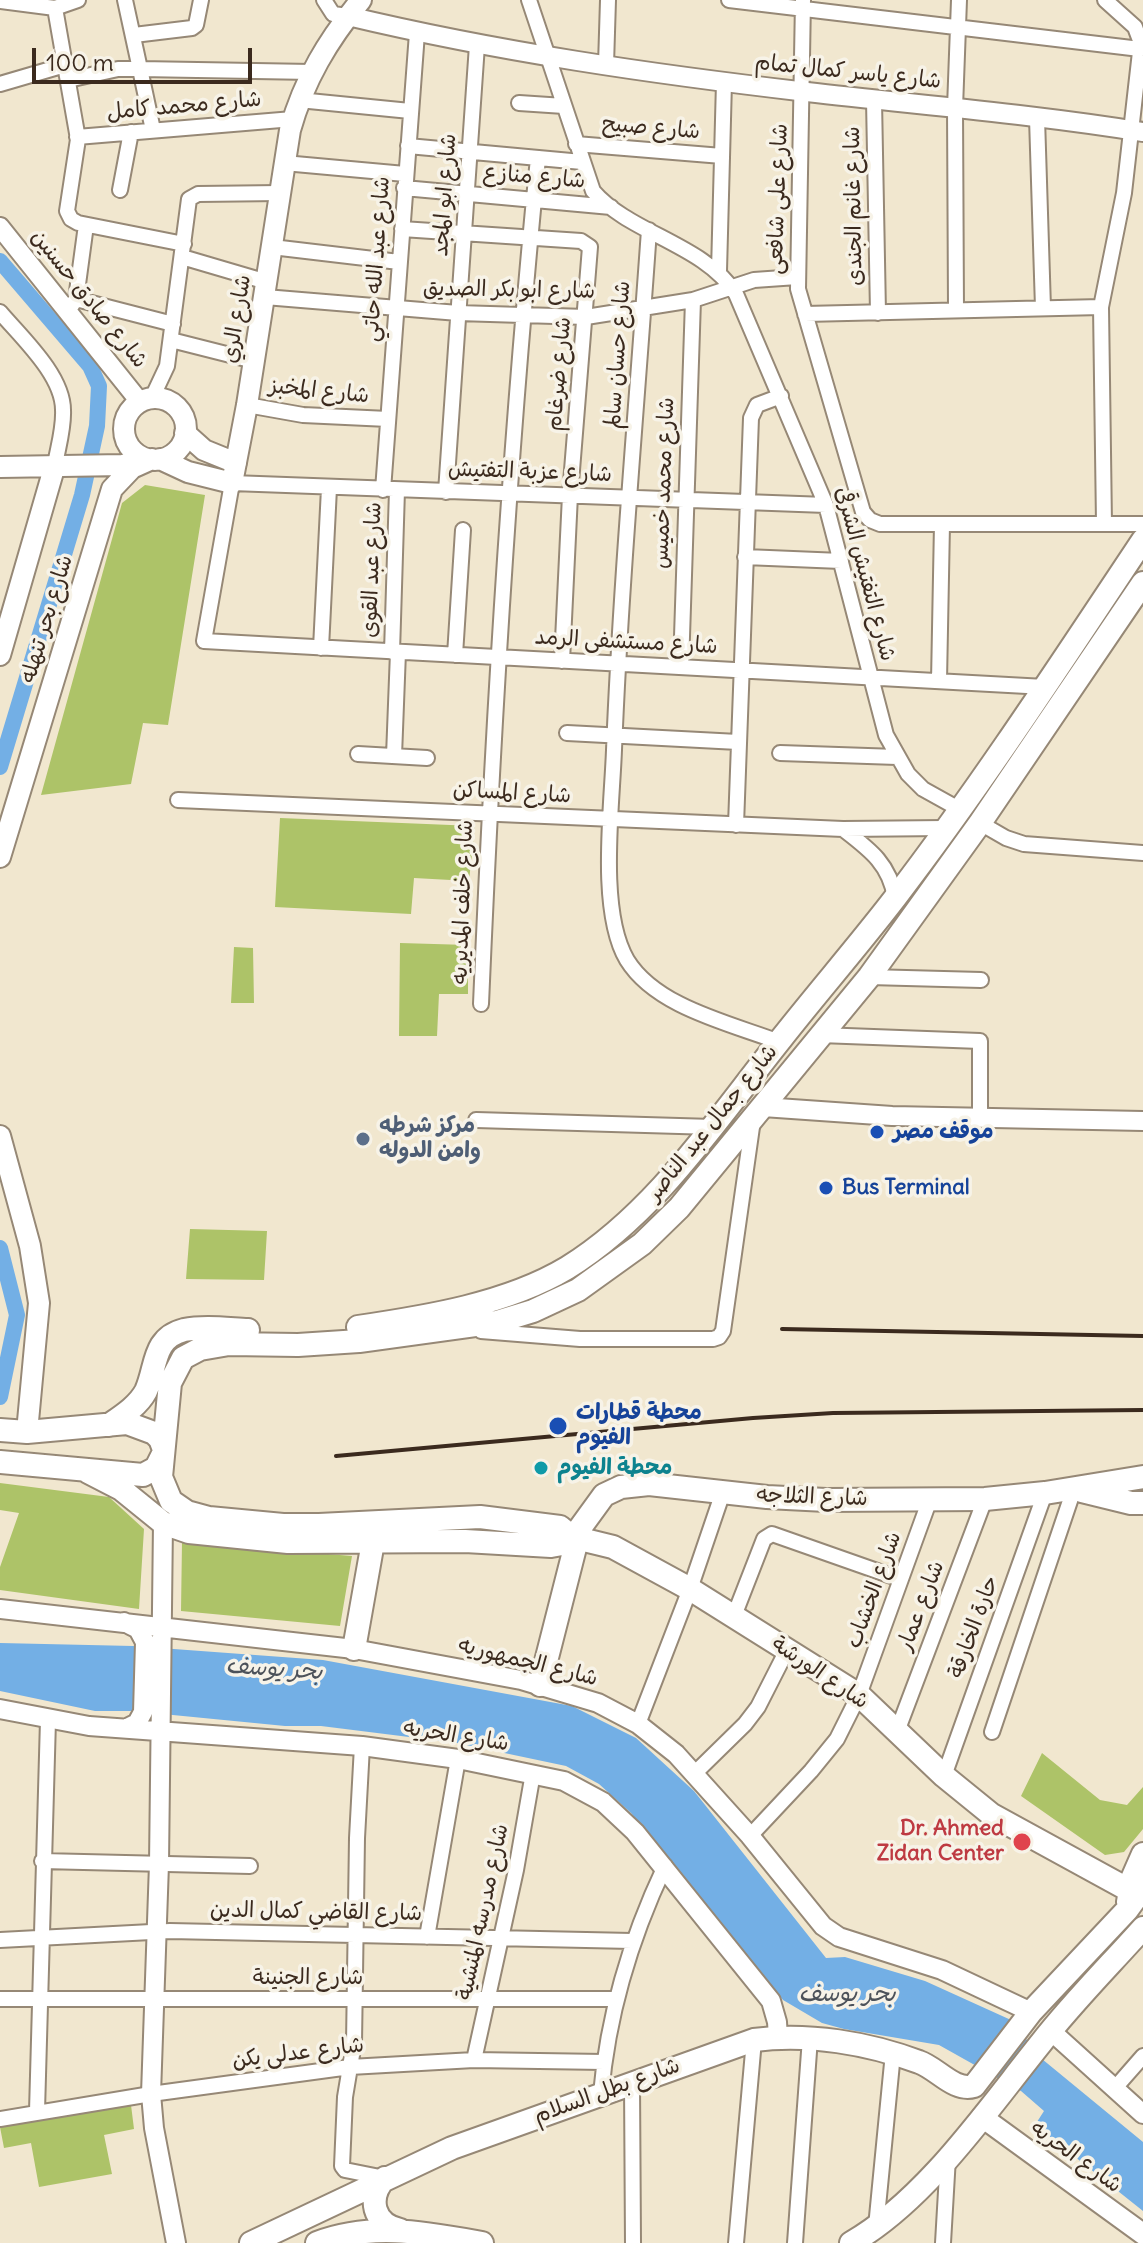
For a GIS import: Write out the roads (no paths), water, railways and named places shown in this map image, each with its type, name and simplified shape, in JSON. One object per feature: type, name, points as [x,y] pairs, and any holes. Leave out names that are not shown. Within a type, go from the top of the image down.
[{"type":"main road","name":"شارع الري","points":[[234,473],[266,290],[284,163],[296,109],[331,38],[361,0]]},
{"type":"main road","points":[[162,399],[178,408],[185,424],[185,433],[177,450],[132,468],[112,489],[96,465],[115,451],[126,417],[146,400],[162,399]]},
{"type":"main road","points":[[124,428],[131,448],[139,455],[188,472],[234,473]]},
{"type":"main road","points":[[185,433],[234,473]]},
{"type":"main road","points":[[0,467],[123,465],[154,459]]},
{"type":"main road","name":"شارع بحر تنهله","points":[[0,655],[65,465]]},
{"type":"main road","name":"شارع بحر تنهله","points":[[0,857],[112,489]]},
{"type":"main road","name":"شارع جمال عبد الناصر","points":[[173,1334],[198,1329],[339,1330],[430,1315],[519,1289],[563,1270],[603,1242],[643,1207],[713,1127],[895,898],[1045,687],[1143,540]]},
{"type":"main road","name":"شارع جمال عبد الناصر","points":[[183,1358],[213,1345],[329,1344],[457,1330],[497,1322],[533,1311],[578,1290],[620,1262],[679,1208],[869,977],[980,823],[1143,583]]},
{"type":"main road","points":[[0,1136],[30,1246],[39,1303],[27,1432]]},
{"type":"main road","points":[[0,1462],[143,1475],[156,1468],[163,1452],[170,1383],[183,1358],[173,1334],[160,1346],[146,1390],[138,1402],[109,1425]]},
{"type":"main road","points":[[0,1430],[27,1432],[127,1423],[146,1428],[160,1439],[163,1452]]},
{"type":"main road","name":"شارع الورشة","points":[[163,1452],[161,1477],[166,1492],[179,1507],[197,1516],[283,1525],[480,1517],[560,1527],[574,1538],[613,1547],[690,1589],[859,1695],[944,1776],[992,1815],[1133,1896]]},
{"type":"main road","name":"شارع الورشة","points":[[88,1472],[121,1489],[163,1523],[189,1532],[253,1540],[465,1541],[551,1546],[574,1538]]},
{"type":"main road","name":"شارع الثلاجه","points":[[540,1685],[574,1538],[604,1495],[621,1487],[649,1484],[826,1500],[985,1499],[1143,1477]]},
{"type":"main road","name":"شارع الثلاجه","points":[[1074,1489],[1143,1503]]},
{"type":"main road","points":[[354,1649],[373,1542]]},
{"type":"main road","points":[[1027,2017],[1133,1896],[1143,1854]]},
{"type":"main road","points":[[851,2243],[879,2230],[948,2156],[1048,2035],[1143,1928]]},
{"type":"main road","name":"شارع بطل السلام","points":[[251,2243],[385,2178],[484,2135],[754,2040],[810,2038],[893,2053],[933,2068],[958,2086],[966,2088],[974,2086],[1027,2017]]},
{"type":"main road","name":"شارع الحريه","points":[[989,2109],[1143,2234]]},
{"type":"main road","points":[[385,2178],[374,2194],[376,2214],[386,2225],[482,2243]]},
{"type":"main road","points":[[311,2214],[323,2222],[325,2232],[319,2242]]},
{"type":"main road","points":[[319,2242],[369,2231],[400,2230]]},
{"type":"street","points":[[0,1],[55,8],[78,0]]},
{"type":"street","points":[[125,0],[153,130]]},
{"type":"street","points":[[134,35],[192,28],[196,25],[201,0]]},
{"type":"street","points":[[324,0],[333,14],[348,16]]},
{"type":"street","points":[[529,0],[593,191],[611,207]]},
{"type":"street","points":[[606,65],[608,0]]},
{"type":"street","points":[[729,0],[803,5],[957,28],[1140,49]]},
{"type":"street","points":[[956,310],[955,108],[959,0]]},
{"type":"street","points":[[1104,524],[1101,307],[1138,131],[1140,49],[1138,31],[1105,0]]},
{"type":"street","name":"شارع على شافعى","points":[[803,5],[797,277],[805,314],[863,512],[870,520],[880,524],[942,524]]},
{"type":"street","points":[[55,8],[77,137],[67,211],[71,219],[86,225],[72,305],[173,324]]},
{"type":"street","name":"شارع ياسر كمال تمام","points":[[348,16],[477,45],[606,65],[803,92],[1138,131]]},
{"type":"street","name":"شارع عبد الله حاتي","points":[[390,490],[388,419],[417,33]]},
{"type":"street","name":"شارع ابو المجد","points":[[446,492],[477,45]]},
{"type":"street","points":[[0,84],[66,72],[118,69],[312,72]]},
{"type":"street","points":[[719,271],[724,82]]},
{"type":"street","name":"شارع غانم الجندى","points":[[874,100],[878,313]]},
{"type":"street","points":[[519,103],[564,106]]},
{"type":"street","name":"شارع محمد كامل","points":[[77,137],[153,130],[296,109],[410,111]]},
{"type":"street","points":[[1037,118],[1043,308]]},
{"type":"street","points":[[120,190],[131,132]]},
{"type":"street","name":"شارع صبيح","points":[[576,144],[722,156]]},
{"type":"street","points":[[408,146],[582,162]]},
{"type":"street","name":"شارع خلف المديريه","points":[[481,1004],[508,493],[538,158]]},
{"type":"street","name":"شارع منازع","points":[[284,163],[467,193],[611,207]]},
{"type":"street","points":[[146,400],[166,371],[189,199],[194,194],[280,193]]},
{"type":"street","name":"شارع التفتيش الشرقى","points":[[611,207],[719,271],[731,285],[826,505],[880,718],[908,774],[923,789],[959,809]]},
{"type":"street","name":"شارع ابو بكر الصديق","points":[[86,225],[183,250],[266,290],[395,308],[458,313],[586,317],[693,300],[731,285],[754,280],[797,277]]},
{"type":"street","name":"شارع صادق حسنين","points":[[0,227],[72,305],[146,400]]},
{"type":"street","points":[[402,229],[530,239]]},
{"type":"street","name":"شارع حسان سالم","points":[[649,230],[618,664],[611,819],[610,890],[614,926],[619,944],[639,976],[668,999],[779,1042]]},
{"type":"street","name":"شارع ضرغام","points":[[530,239],[581,241],[588,244],[591,251],[570,495],[562,661]]},
{"type":"street","points":[[272,247],[399,262]]},
{"type":"street","name":"شارع محمد خميس","points":[[681,667],[693,300]]},
{"type":"street","points":[[805,314],[1101,307]]},
{"type":"street","points":[[0,312],[52,375],[60,392],[65,465]]},
{"type":"street","points":[[171,340],[254,361]]},
{"type":"street","points":[[736,825],[751,414],[757,405],[781,396]]},
{"type":"street","name":"شارع المخبز","points":[[247,405],[303,415],[388,419]]},
{"type":"street","name":"شارع عزبة التفتيش","points":[[234,473],[329,488],[826,505]]},
{"type":"street","name":"شارع الري","points":[[204,641],[234,473]]},
{"type":"street","points":[[321,648],[329,488]]},
{"type":"street","name":"شارع عبد القوى","points":[[390,490],[395,652],[394,756]]},
{"type":"street","points":[[939,681],[942,524],[1143,524]]},
{"type":"street","points":[[455,655],[463,530]]},
{"type":"street","points":[[745,557],[841,561]]},
{"type":"street","name":"شارع مستشفى الرمد","points":[[204,641],[1045,687]]},
{"type":"street","points":[[567,733],[738,742]]},
{"type":"street","points":[[780,753],[897,757]]},
{"type":"street","points":[[358,754],[427,758]]},
{"type":"street","name":"شارع المساكن","points":[[178,800],[843,829],[945,828]]},
{"type":"street","points":[[980,823],[1024,844],[1143,853]]},
{"type":"street","points":[[843,829],[884,864],[895,898]]},
{"type":"street","points":[[869,977],[981,980]]},
{"type":"street","points":[[820,1035],[980,1041],[980,1118]]},
{"type":"street","points":[[457,1330],[580,1339],[719,1337],[723,1331],[758,1112],[1143,1121]]},
{"type":"street","points":[[476,1120],[713,1127]]},
{"type":"street","points":[[992,1732],[1074,1489]]},
{"type":"street","points":[[638,1724],[723,1492]]},
{"type":"street","name":"حارة الخارقة","points":[[944,1776],[1045,1493]]},
{"type":"street","name":"شارع الخشاب","points":[[750,1836],[837,1739],[859,1695],[930,1499]]},
{"type":"street","name":"شارع عمار","points":[[898,1729],[985,1499]]},
{"type":"street","points":[[163,1523],[159,1864],[151,2094],[154,2128],[176,2243]]},
{"type":"street","points":[[734,1616],[764,1539],[772,1534],[900,1579]]},
{"type":"street","name":"شارع الجمهوريه","points":[[0,1609],[354,1649],[540,1685],[598,1703],[638,1724],[676,1754],[750,1836],[823,1926],[839,1937],[942,1970],[1027,2017]]},
{"type":"street","points":[[123,1622],[138,1629],[145,1642],[143,1712],[137,1723],[127,1728]]},
{"type":"street","points":[[695,1773],[739,1731],[758,1707],[787,1650]]},
{"type":"street","name":"شارع الحريه","points":[[0,1709],[48,1720],[362,1746],[458,1759],[564,1781],[603,1802],[621,1817],[665,1866],[771,2001],[778,2037]]},
{"type":"street","points":[[37,2111],[48,1720]]},
{"type":"street","points":[[362,1746],[354,2043],[345,2097],[342,2168],[385,2178]]},
{"type":"street","points":[[427,1937],[458,1759]]},
{"type":"street","name":"شارع مدرسه المنشية","points":[[474,2060],[533,1773]]},
{"type":"street","points":[[42,1861],[250,1866]]},
{"type":"street","points":[[601,2094],[615,1999],[632,1941],[665,1866]]},
{"type":"street","name":"شارع القاضي كمال الدين","points":[[0,1940],[156,1931],[632,1941]]},
{"type":"street","name":"شارع الجنينة","points":[[0,1999],[615,1999]]},
{"type":"street","points":[[1048,2035],[1143,2114]]},
{"type":"street","points":[[795,2243],[810,2038]]},
{"type":"street","points":[[736,2243],[754,2040]]},
{"type":"street","points":[[879,2230],[893,2053]]},
{"type":"street","points":[[1115,2088],[1143,2056]]},
{"type":"street","name":"شارع عدلى يكن","points":[[0,2119],[151,2094],[350,2067],[474,2060],[604,2062]]},
{"type":"street","points":[[632,2083],[633,2243]]},
{"type":"street","points":[[943,2243],[948,2156]]},
{"type":"water","name":"بحر يوسف","points":[[0,1643],[133,1646],[323,1660],[572,1706],[636,1738],[694,1791],[826,1958],[845,1957],[925,1981],[1011,2020],[1042,2059],[1143,2142],[1143,2211],[1035,2125],[1044,2111],[1021,2091],[939,2045],[822,2023],[783,2000],[631,1813],[599,1784],[566,1766],[457,1743],[321,1726],[285,1726],[132,1711],[95,1711],[0,1691]]},
{"type":"waterway","points":[[0,261],[90,366],[99,386],[97,426],[82,495],[0,767]]},
{"type":"waterway","points":[[0,1248],[17,1315],[0,1397]]},
{"type":"railway","points":[[782,1329],[1143,1336]]},
{"type":"railway","points":[[336,1456],[833,1413],[1143,1410]]},
{"type":"place","name":"موقف مصر","points":[[877,1132]]},
{"type":"place","name":"مركز شرطه وامن الدوله","points":[[363,1139]]},
{"type":"place","name":"Bus Terminal","points":[[826,1188]]},
{"type":"place","name":"محطة قطارات الفيوم","points":[[558,1426]]},
{"type":"place","name":"محطة الفيوم","points":[[541,1468]]},
{"type":"place","name":"Dr. Ahmed Zidan Center","points":[[1022,1842]]}]
